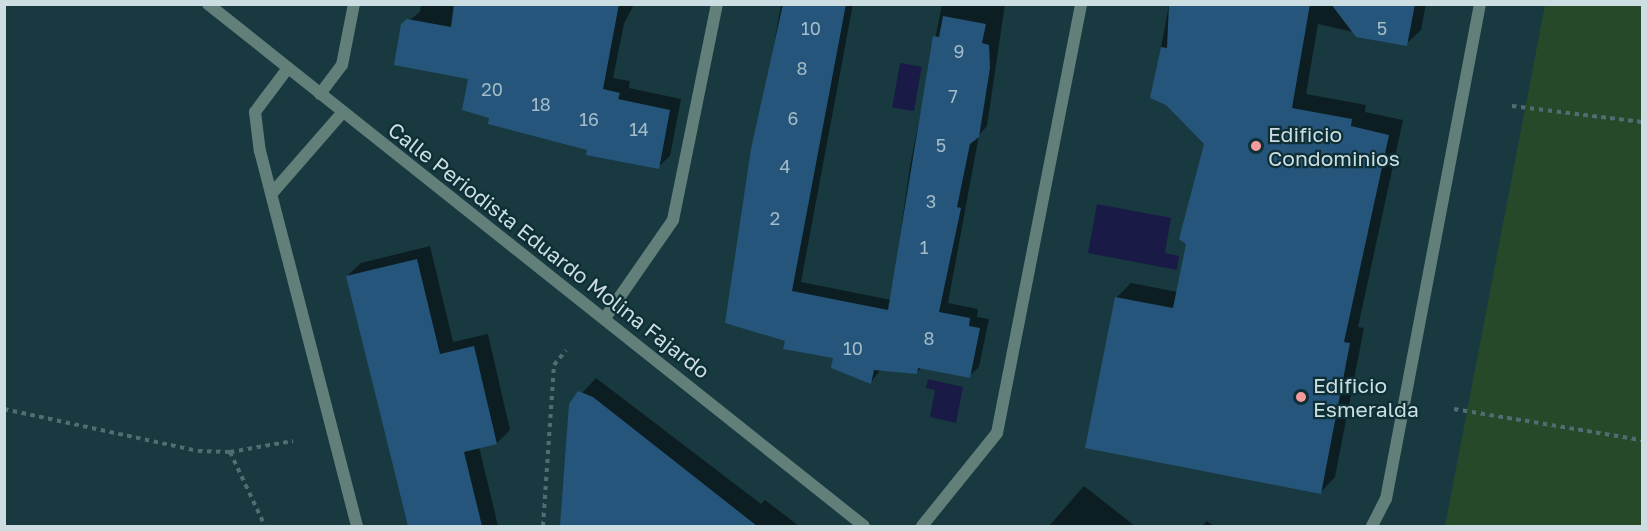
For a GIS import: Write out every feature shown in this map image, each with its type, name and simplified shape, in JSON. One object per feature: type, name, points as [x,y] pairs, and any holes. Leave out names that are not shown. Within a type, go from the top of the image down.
[{"type":"street","name":"Calle Periodista Eduardo Molina Fajardo","points":[[208,4],[864,526]]},
{"type":"street","points":[[320,94],[342,65],[354,4]]},
{"type":"street","points":[[605,318],[673,220],[717,4]]},
{"type":"street","points":[[922,526],[997,433],[1081,4]]},
{"type":"street","points":[[1372,526],[1386,500],[1480,4]]},
{"type":"street","points":[[288,68],[255,112],[260,151],[274,191],[357,526]]},
{"type":"street","points":[[274,191],[342,112]]},
{"type":"path","points":[[1512,106],[1642,122]]},
{"type":"path","points":[[543,526],[554,365],[566,350]]},
{"type":"path","points":[[4,409],[198,451],[230,452],[293,441]]},
{"type":"path","points":[[1454,410],[1642,440]]},
{"type":"path","points":[[230,452],[265,526]]},
{"type":"green space","points":[[1545,5],[1642,5],[1642,526],[1445,526]]},
{"type":"shaded area","points":[[900,63],[922,67],[914,111],[892,107]]},
{"type":"shaded area","points":[[1097,204],[1171,218],[1165,253],[1179,256],[1177,270],[1088,253]]},
{"type":"shaded area","points":[[928,379],[963,387],[956,423],[930,417],[935,390],[926,388]]},
{"type":"building","points":[[454,4],[619,4],[603,89],[620,93],[618,99],[670,110],[659,169],[586,155],[587,150],[488,124],[489,118],[462,110],[468,79],[394,65],[401,24],[407,19],[451,27]]},
{"type":"building","points":[[783,4],[846,4],[792,291],[888,310],[933,36],[939,37],[943,16],[986,24],[982,43],[989,45],[990,68],[979,137],[970,144],[957,207],[961,208],[939,312],[970,318],[969,326],[980,328],[970,378],[918,368],[917,374],[874,370],[871,384],[831,368],[833,358],[783,349],[785,341],[725,323],[751,149]]},
{"type":"building","points":[[1169,4],[1310,4],[1292,108],[1352,119],[1351,126],[1389,135],[1344,342],[1350,343],[1321,494],[1085,448],[1115,297],[1173,308],[1186,244],[1179,239],[1204,144],[1166,105],[1150,98],[1161,47],[1167,48]]},
{"type":"building","points":[[1331,4],[1415,4],[1407,46],[1356,37]]},
{"type":"building","points":[[417,259],[440,354],[474,346],[497,444],[464,452],[482,526],[408,526],[346,276]]},
{"type":"building","points":[[578,391],[593,397],[757,526],[560,526],[569,404]]},
{"type":"place","name":"Edificio Condominios","points":[[1256,146]]},
{"type":"place","name":"Edificio Esmeralda","points":[[1301,397]]}]
